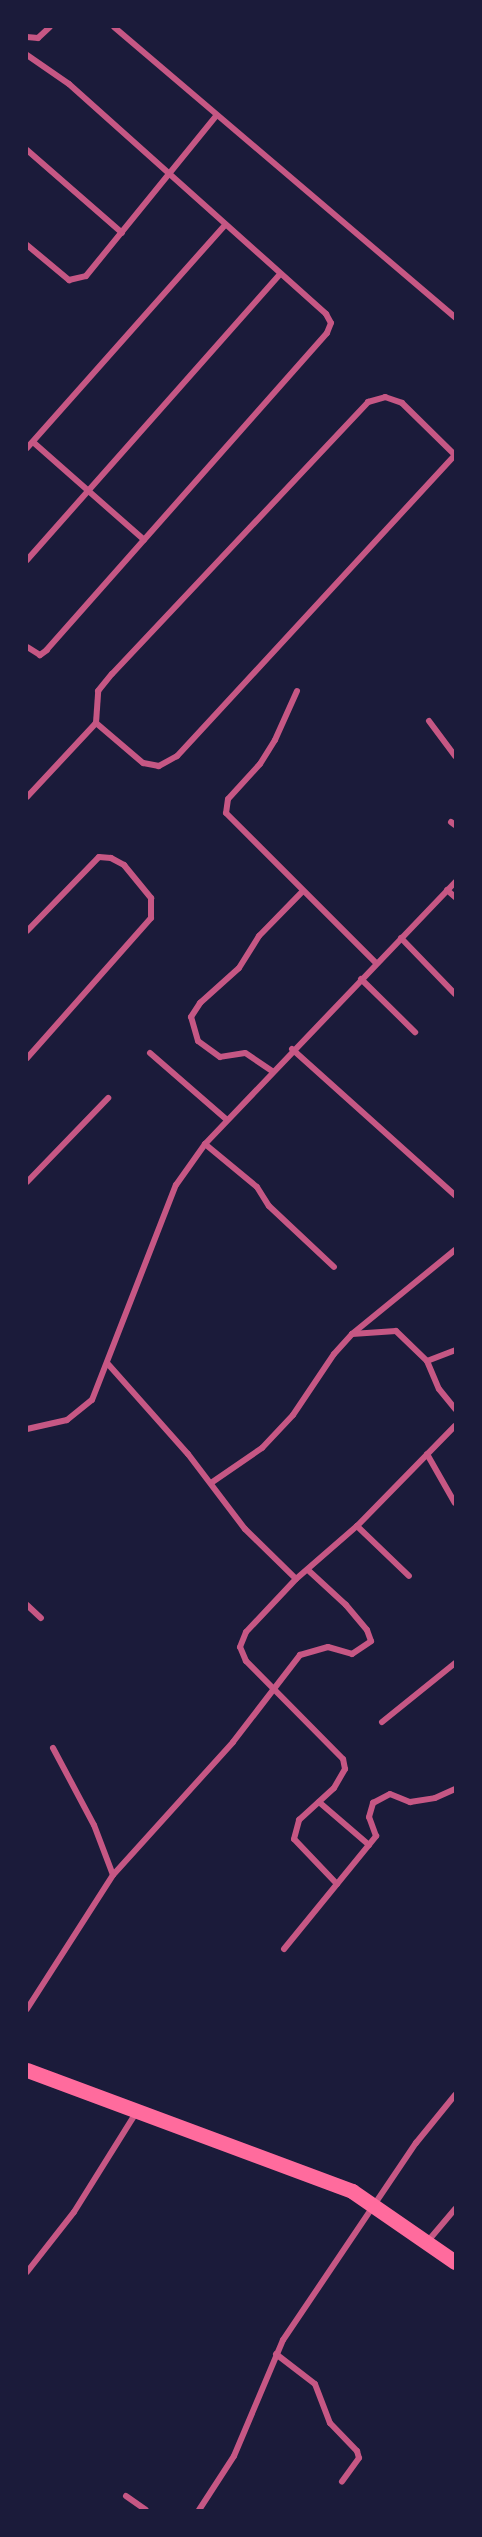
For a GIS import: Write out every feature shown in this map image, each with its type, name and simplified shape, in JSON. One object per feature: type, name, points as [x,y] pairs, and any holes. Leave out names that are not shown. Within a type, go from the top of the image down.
[{"type":"main road","points":[[27,2070],[275,2160],[375,2204],[455,2262]]},
{"type":"street","points":[[27,37],[38,38],[50,27]]},
{"type":"street","points":[[114,27],[455,317]]},
{"type":"street","points":[[27,55],[69,84],[280,274],[331,323],[327,333],[40,655],[27,647]]},
{"type":"street","points":[[27,245],[62,275],[74,280],[86,276],[216,116]]},
{"type":"street","points":[[27,150],[122,233]]},
{"type":"street","points":[[27,448],[225,225]]},
{"type":"street","points":[[27,560],[280,274]]},
{"type":"street","points":[[27,797],[96,723],[98,691],[112,674],[368,402],[385,397],[402,403],[455,456],[177,756],[159,766],[143,764],[96,723]]},
{"type":"street","points":[[33,442],[144,540]]},
{"type":"street","points":[[297,691],[260,764],[225,805],[226,813],[258,841],[278,868],[376,963]]},
{"type":"street","points":[[429,722],[455,756]]},
{"type":"street","points":[[27,931],[99,857],[124,865],[151,898],[151,918],[27,1058]]},
{"type":"street","points":[[27,1429],[67,1420],[79,1413],[96,1393],[176,1185],[205,1144],[292,1049],[455,882]]},
{"type":"street","points":[[447,890],[455,897]]},
{"type":"street","points":[[272,1071],[245,1053],[220,1057],[198,1041],[191,1017],[200,1003],[240,968],[259,936],[302,892]]},
{"type":"street","points":[[401,938],[455,994]]},
{"type":"street","points":[[361,979],[415,1032]]},
{"type":"street","points":[[292,1049],[455,1195]]},
{"type":"street","points":[[150,1053],[226,1119]]},
{"type":"street","points":[[27,1182],[108,1098]]},
{"type":"street","points":[[205,1144],[257,1187],[269,1206],[334,1267]]},
{"type":"street","points":[[211,1483],[262,1448],[293,1416],[334,1353],[352,1334],[455,1250]]},
{"type":"street","points":[[352,1334],[396,1331],[428,1361],[439,1389],[455,1409]]},
{"type":"street","points":[[428,1361],[455,1350]]},
{"type":"street","points":[[108,1364],[211,1483],[245,1529],[296,1579]]},
{"type":"street","points":[[337,1884],[294,1839],[299,1820],[319,1802],[345,1769],[343,1759],[246,1661],[240,1647],[246,1632],[296,1579],[357,1526],[455,1426]]},
{"type":"street","points":[[427,1454],[455,1503]]},
{"type":"street","points":[[357,1526],[409,1576]]},
{"type":"street","points":[[27,2009],[113,1875],[233,1742],[300,1655],[328,1647],[352,1654],[371,1641],[367,1630],[346,1605],[308,1570]]},
{"type":"street","points":[[27,1605],[41,1618]]},
{"type":"street","points":[[382,1722],[455,1663]]},
{"type":"street","points":[[53,1748],[94,1825],[113,1875]]},
{"type":"street","points":[[284,1948],[376,1836],[369,1817],[373,1803],[390,1794],[410,1802],[435,1798],[455,1789]]},
{"type":"street","points":[[319,1802],[369,1845]]},
{"type":"street","points":[[199,2510],[234,2456],[276,2354],[375,2204],[455,2095]]},
{"type":"street","points":[[27,2272],[79,2205],[137,2111]]},
{"type":"street","points":[[428,2241],[455,2210]]},
{"type":"street","points":[[276,2354],[315,2384],[330,2423],[357,2451],[359,2458],[342,2481]]},
{"type":"street","points":[[126,2496],[146,2510]]}]
